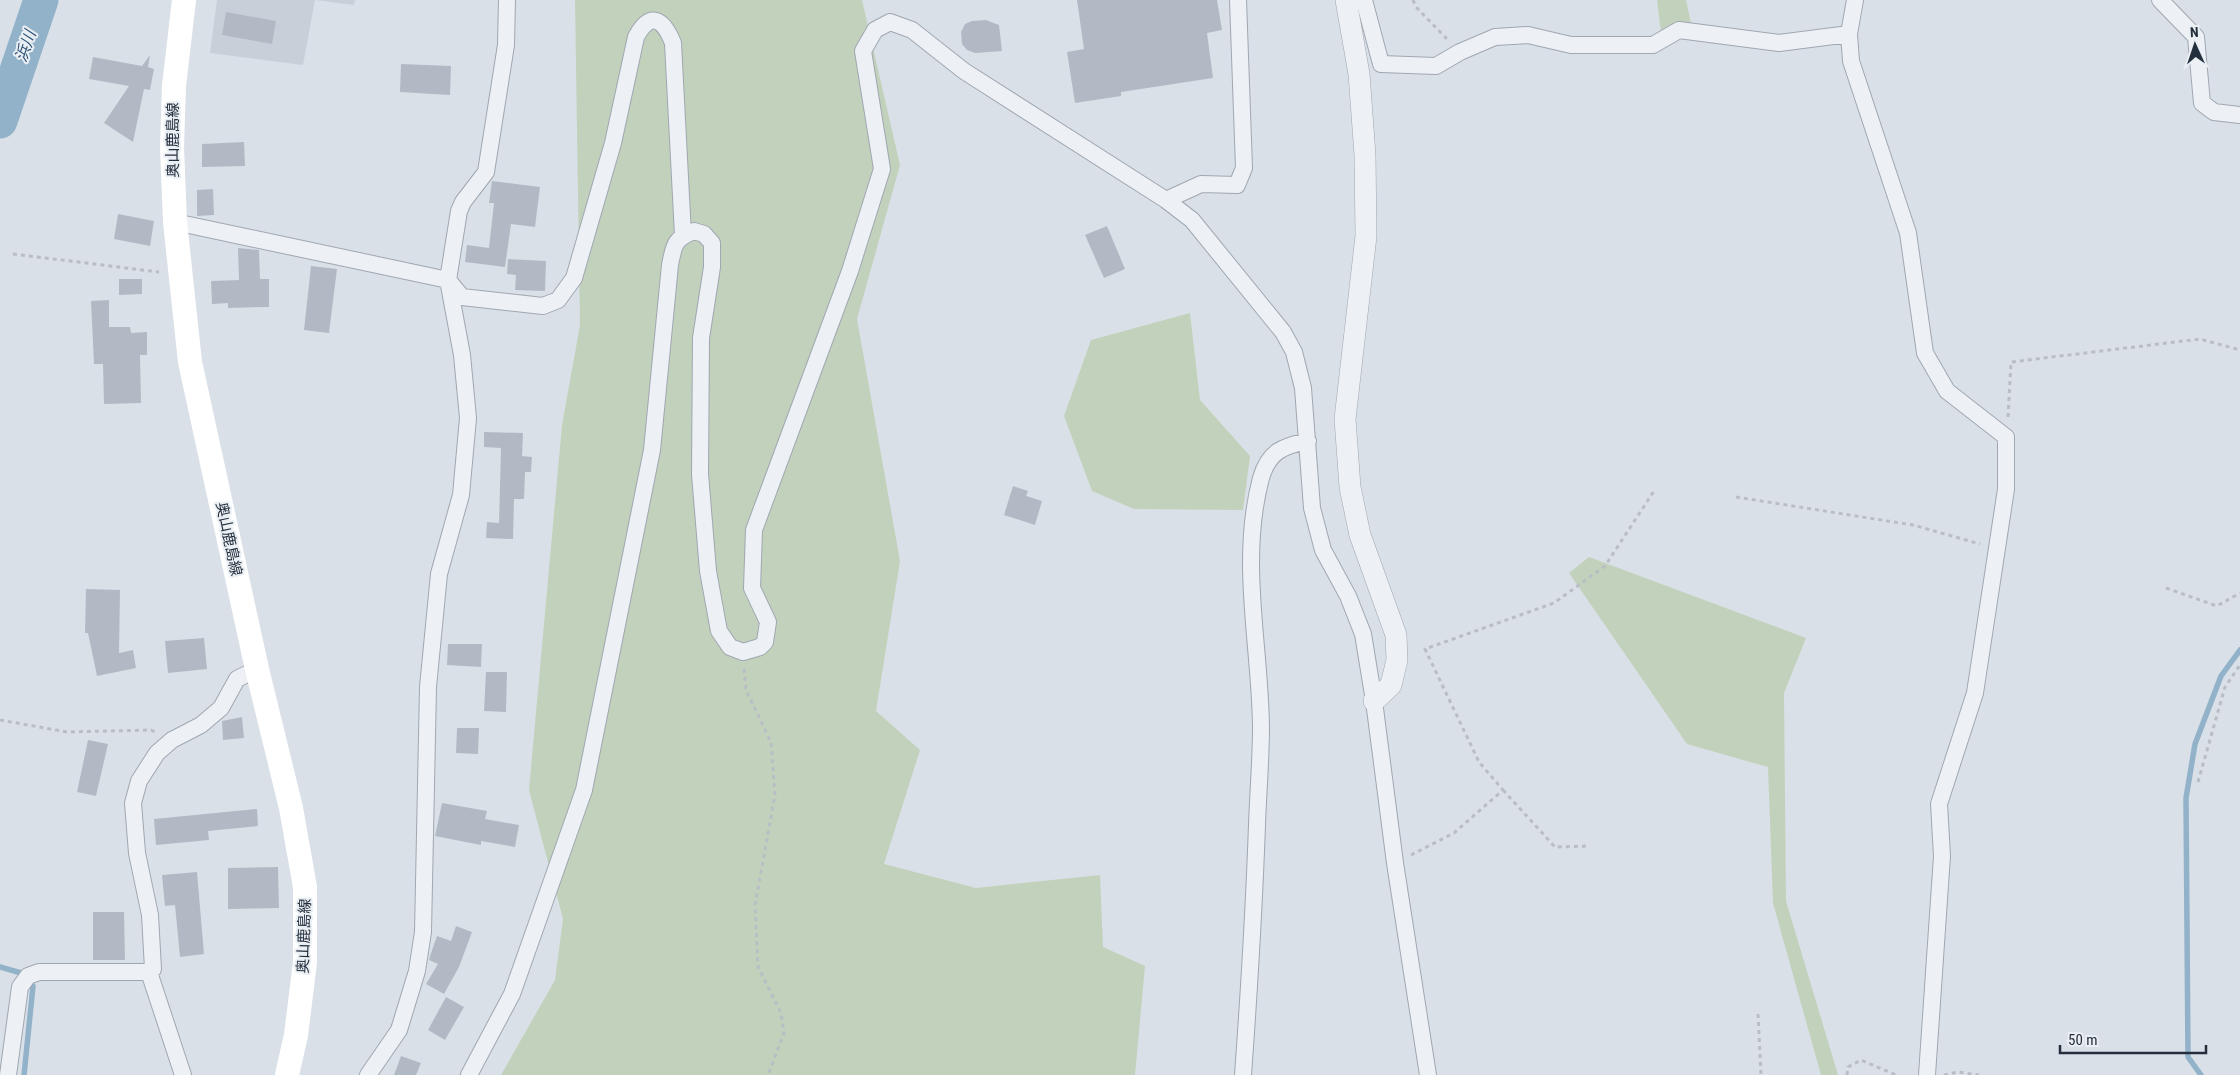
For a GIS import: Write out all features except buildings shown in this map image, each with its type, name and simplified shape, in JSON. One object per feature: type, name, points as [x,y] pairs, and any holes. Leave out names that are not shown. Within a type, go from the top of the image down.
[{"type":"main road","name":"奥山鹿島線","points":[[184,0],[174,86],[172,147],[175,222],[190,362],[290,808],[305,887],[305,962],[296,1035],[287,1075]]},
{"type":"street","points":[[368,1075],[399,1030],[417,972],[423,932],[428,687],[439,574],[461,494],[468,418],[462,355],[448,280],[463,202],[486,172],[506,45],[507,0]]},
{"type":"street","points":[[1166,200],[1201,184],[1237,184],[1244,168],[1238,0]]},
{"type":"street","points":[[1346,0],[1359,74],[1365,155],[1366,218],[1366,236],[1346,419],[1350,477],[1360,535],[1396,635],[1397,660],[1391,685],[1374,701]]},
{"type":"street","points":[[1364,0],[1381,64],[1436,66],[1460,52],[1495,37],[1528,35],[1571,45],[1653,45],[1679,30],[1779,43],[1849,34]]},
{"type":"street","points":[[1855,0],[1849,34],[1852,61],[1908,233],[1925,353],[1947,391],[2006,437],[2006,489],[1975,693],[1939,804],[1942,856],[1927,1075]]},
{"type":"street","points":[[2160,0],[2196,37],[2202,103],[2214,112],[2240,115]]},
{"type":"street","points":[[175,222],[448,280],[462,297],[543,306],[558,300],[574,278],[613,143],[636,37],[643,25],[651,20],[659,21],[667,28],[672,43],[683,235]]},
{"type":"street","points":[[469,1075],[512,994],[584,790],[652,450],[670,265],[674,244],[683,235],[694,231],[704,234],[712,243],[712,267],[701,338],[700,474],[708,571],[719,631],[730,647],[743,652],[760,647],[765,642],[768,622],[752,588],[754,530],[850,271],[882,169],[863,51],[875,30],[890,22],[912,30],[964,71],[1166,200],[1192,220],[1283,332],[1294,352],[1303,388],[1312,508],[1323,550],[1348,596],[1363,634],[1374,701],[1395,863],[1428,1075]]},
{"type":"street","points":[[1243,1075],[1252,954],[1261,726],[1251,593],[1251,530],[1262,476],[1271,456],[1284,446],[1308,441]]},
{"type":"street","points":[[8,1075],[20,987],[26,978],[39,972],[149,972],[153,969],[150,914],[136,853],[133,803],[139,781],[157,753],[172,740],[201,726],[221,708],[237,679],[258,668]]},
{"type":"street","points":[[149,972],[183,1075]]},
{"type":"path","points":[[1413,0],[1416,7],[1460,52]]},
{"type":"path","points":[[12,254],[180,275]]},
{"type":"path","points":[[2006,437],[2011,362],[2200,339],[2240,350]]},
{"type":"path","points":[[1588,846],[1555,847],[1479,762],[1425,649],[1554,603],[1605,566],[1654,491]]},
{"type":"path","points":[[1736,497],[1913,526],[1998,548]]},
{"type":"path","points":[[2166,588],[2218,606],[2240,592]]},
{"type":"path","points":[[743,652],[746,690],[770,742],[775,795],[755,905],[758,967],[781,1013],[784,1033],[768,1075]]},
{"type":"path","points":[[2198,782],[2225,687],[2240,665]]},
{"type":"path","points":[[0,720],[67,732],[151,730],[172,740]]},
{"type":"path","points":[[1395,863],[1454,833],[1503,790]]},
{"type":"path","points":[[1758,1014],[1761,1075]]},
{"type":"path","points":[[1847,1075],[1848,1067],[1861,1060],[1896,1075]]},
{"type":"path","points":[[1943,1075],[1958,1072],[1978,1075]]},
{"type":"shaded area","points":[[217,0],[315,0],[303,65],[210,53]]},
{"type":"shaded area","points":[[315,0],[355,0],[354,5]]},
{"type":"green space","points":[[575,0],[862,0],[900,165],[857,319],[900,561],[876,711],[920,750],[884,864],[976,888],[1100,875],[1103,947],[1145,966],[1135,1075],[501,1075],[555,980],[563,919],[529,790],[562,425],[580,325]]},
{"type":"green space","points":[[1657,0],[1686,0],[1692,28],[1661,32]]},
{"type":"green space","points":[[1190,313],[1200,400],[1250,456],[1243,510],[1134,509],[1092,491],[1064,416],[1091,340]]},
{"type":"green space","points":[[1589,557],[1806,638],[1784,693],[1786,901],[1838,1075],[1821,1075],[1773,903],[1768,767],[1687,744],[1569,573]]},
{"type":"waterway","name":"浜川","points":[[0,121],[41,0]]},
{"type":"waterway","points":[[2201,1075],[2188,1057],[2186,798],[2195,744],[2221,676],[2240,650]]},
{"type":"waterway","points":[[0,967],[21,973],[33,986],[24,1075]]}]
